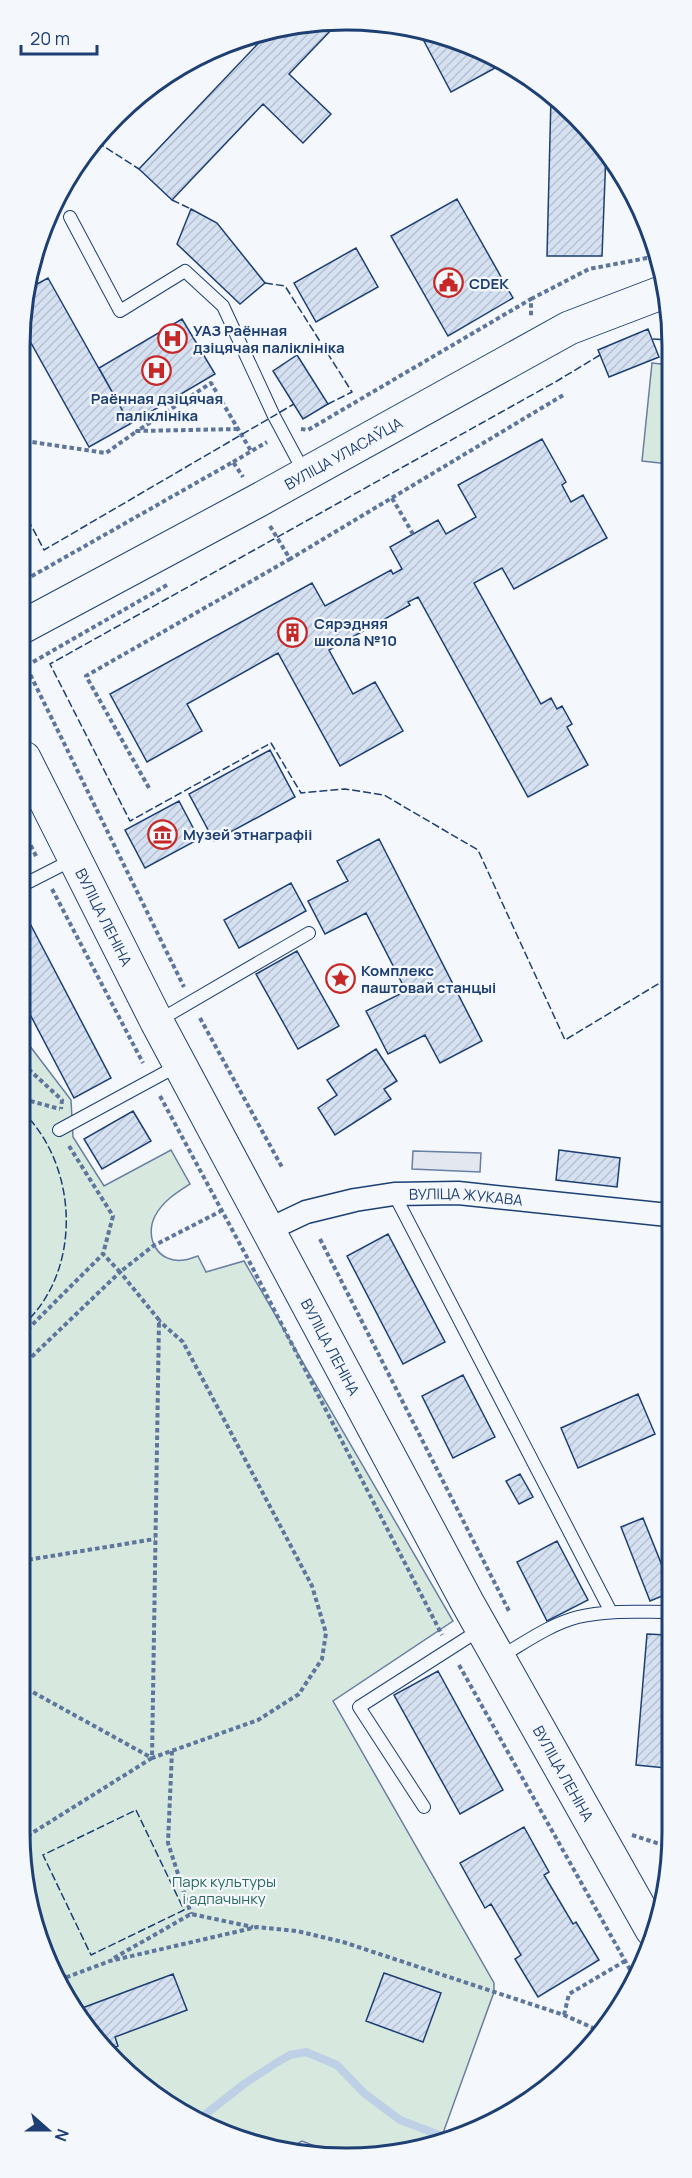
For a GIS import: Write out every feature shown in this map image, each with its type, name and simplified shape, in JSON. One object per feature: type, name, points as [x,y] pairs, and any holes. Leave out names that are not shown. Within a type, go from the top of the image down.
[{"type":"main road","name":"ВУЛІЦА УЛАСАЎЦА","points":[[30,623],[263,519],[305,475],[569,328],[657,294]]},
{"type":"main road","name":"ВУЛІЦА ЛЕНІНА","points":[[30,770],[157,1022],[482,1628],[512,1650],[648,1923]]},
{"type":"street","name":"ВУЛІЦА ЖУКАВА","points":[[268,1230],[306,1212],[355,1200],[394,1194],[459,1193],[662,1214]]},
{"type":"lane","points":[[70,217],[120,311],[185,271],[223,306],[274,416],[305,475]]},
{"type":"lane","points":[[30,881],[75,859]]},
{"type":"lane","points":[[157,1022],[309,933]]},
{"type":"lane","points":[[59,1130],[180,1064]]},
{"type":"lane","points":[[394,1194],[611,1612]]},
{"type":"lane","points":[[512,1650],[576,1618],[611,1612],[662,1612]]},
{"type":"lane","points":[[424,1807],[360,1707],[482,1628]]},
{"type":"path","points":[[531,299],[588,269],[649,259]]},
{"type":"path","points":[[30,442],[106,453],[211,383],[251,451]]},
{"type":"path","points":[[149,788],[86,676],[291,559],[565,394]]},
{"type":"path","points":[[137,431],[238,429]]},
{"type":"path","points":[[30,577],[233,462],[263,519],[291,559]]},
{"type":"path","points":[[392,498],[413,534]]},
{"type":"path","points":[[30,664],[169,584]]},
{"type":"path","points":[[30,674],[191,1002],[283,1169]]},
{"type":"path","points":[[30,845],[450,1649],[630,1970]]},
{"type":"path","points":[[30,1070],[62,1100],[59,1130],[113,1216],[103,1254],[30,1327]]},
{"type":"path","points":[[30,1101],[61,1109]]},
{"type":"path","points":[[30,1358],[120,1272],[153,1246],[221,1211]]},
{"type":"path","points":[[320,1239],[512,1650]]},
{"type":"path","points":[[30,1834],[152,1758],[258,1720],[299,1694],[322,1659],[326,1633],[312,1587],[183,1342],[159,1320],[103,1254]]},
{"type":"path","points":[[152,1758],[159,1320]]},
{"type":"path","points":[[30,1560],[155,1539]]},
{"type":"path","points":[[30,1691],[152,1758]]},
{"type":"path","points":[[172,1751],[168,1793],[168,1843],[191,1914]]},
{"type":"path","points":[[629,1834],[661,1845]]},
{"type":"path","points":[[110,1961],[191,1914],[257,1927],[297,1931],[343,1942],[564,2015],[594,2028]]},
{"type":"path","points":[[66,1977],[110,1961],[257,1927]]},
{"type":"path","points":[[564,2015],[569,1994],[625,1961]]},
{"type":"green space","points":[[652,363],[662,364],[662,463],[642,461]]},
{"type":"green space","name":"Парк культуры і адпачынку","points":[[30,1046],[71,1100],[73,1137],[104,1186],[171,1150],[190,1184],[166,1202],[155,1216],[151,1233],[156,1248],[160,1254],[175,1260],[186,1260],[198,1256],[206,1272],[244,1261],[453,1621],[333,1701],[494,1983],[494,1992],[443,2132],[408,2142],[367,2147],[325,2147],[302,2141],[297,2144],[284,2142],[225,2124],[170,2095],[138,2070],[108,2040],[72,1990],[54,1953],[36,1894],[30,1832]]},
{"type":"shaded area","points":[[413,1151],[481,1153],[480,1172],[412,1169]]},
{"type":"building","points":[[330,31],[289,74],[331,114],[303,143],[263,104],[172,200],[139,169],[259,42],[284,36]]},
{"type":"building","points":[[423,40],[467,54],[495,68],[451,92]]},
{"type":"building","points":[[551,105],[584,138],[606,165],[602,256],[547,256]]},
{"type":"building","points":[[457,199],[513,298],[448,336],[391,236]]},
{"type":"building","points":[[191,209],[217,223],[265,283],[240,304],[177,244]]},
{"type":"building","points":[[356,248],[378,287],[316,322],[294,283]]},
{"type":"building","points":[[48,278],[130,424],[89,447],[30,342],[36,285]]},
{"type":"building","name":"Раённая дзіцячая паліклініка","points":[[182,319],[215,374],[130,424],[99,368]]},
{"type":"building","points":[[648,329],[659,357],[609,377],[598,350]]},
{"type":"building","points":[[297,355],[328,404],[303,419],[273,371]]},
{"type":"building","name":"Сярэдняя школа №10","points":[[542,439],[566,482],[562,485],[571,502],[583,495],[607,538],[514,589],[502,568],[474,583],[541,704],[551,698],[557,709],[562,706],[572,724],[567,727],[588,765],[528,797],[418,597],[408,602],[410,605],[329,650],[353,694],[375,682],[403,731],[340,766],[278,653],[187,704],[202,731],[147,762],[110,694],[312,583],[325,606],[391,570],[393,574],[402,569],[390,547],[438,520],[446,534],[476,517],[458,485]]},
{"type":"building","points":[[270,750],[295,797],[214,841],[189,794]]},
{"type":"building","name":"Музей этнаграфіі","points":[[179,801],[199,839],[145,868],[125,830]]},
{"type":"building","points":[[379,839],[482,1041],[440,1063],[425,1035],[388,1054],[366,1011],[406,991],[366,913],[325,934],[308,901],[348,881],[337,861]]},
{"type":"building","points":[[291,883],[306,911],[239,948],[224,920]]},
{"type":"building","points":[[30,923],[111,1078],[74,1098],[30,1014]]},
{"type":"building","points":[[297,951],[339,1026],[298,1049],[256,974]]},
{"type":"building","points":[[376,1049],[397,1081],[384,1089],[391,1099],[335,1135],[318,1108],[337,1095],[327,1080]]},
{"type":"building","points":[[133,1111],[151,1141],[102,1169],[84,1139]]},
{"type":"building","points":[[559,1150],[620,1158],[617,1187],[556,1180]]},
{"type":"building","points":[[388,1234],[445,1342],[403,1364],[347,1256]]},
{"type":"building","points":[[463,1375],[495,1437],[453,1458],[422,1396]]},
{"type":"building","points":[[638,1394],[655,1434],[578,1468],[561,1428]]},
{"type":"building","points":[[520,1474],[533,1497],[519,1504],[506,1481]]},
{"type":"building","points":[[643,1518],[662,1566],[662,1596],[650,1601],[621,1527]]},
{"type":"building","points":[[557,1541],[588,1600],[547,1621],[517,1562]]},
{"type":"building","points":[[647,1634],[662,1635],[662,1768],[636,1765]]},
{"type":"building","points":[[438,1671],[503,1790],[460,1814],[394,1695]]},
{"type":"building","points":[[524,1827],[549,1872],[544,1875],[573,1924],[576,1922],[599,1960],[538,1997],[515,1959],[521,1955],[491,1904],[485,1908],[460,1863]]},
{"type":"building","points":[[384,1973],[441,1993],[423,2042],[366,2021]]},
{"type":"building","points":[[173,1974],[187,2010],[115,2037],[118,2046],[115,2047],[83,2008]]},
{"type":"waterway","points":[[205,2115],[244,2084],[276,2063],[290,2055],[306,2052],[337,2065],[364,2093],[400,2120],[437,2134]]},
{"type":"fence","points":[[102,145],[139,169]]},
{"type":"fence","points":[[172,200],[191,209]]},
{"type":"fence","points":[[265,283],[285,286],[352,392],[328,404]]},
{"type":"fence","points":[[653,339],[662,340]]},
{"type":"fence","points":[[600,355],[50,664],[130,821],[271,743],[301,793],[345,789],[384,795],[478,850],[565,1040],[662,982]]},
{"type":"fence","points":[[30,526],[44,550],[294,404]]},
{"type":"fence","points":[[30,1121],[41,1134],[55,1160],[63,1189],[66,1219],[64,1249],[56,1277],[42,1304],[30,1317]]},
{"type":"fence","points":[[136,1810],[184,1910],[91,1955],[43,1855],[136,1810]]},
{"type":"place","name":"CDEK","points":[[448,283]]},
{"type":"place","name":"УАЗ Раённая дзіцячая паліклініка","points":[[172,339]]},
{"type":"place","name":"Раённая дзіцячая паліклініка","points":[[157,371]]},
{"type":"place","name":"Сярэдняя школа №10","points":[[293,632]]},
{"type":"place","name":"Музей этнаграфіі","points":[[162,834]]},
{"type":"place","name":"Комплекс паштовай станцыі","points":[[340,979]]}]
